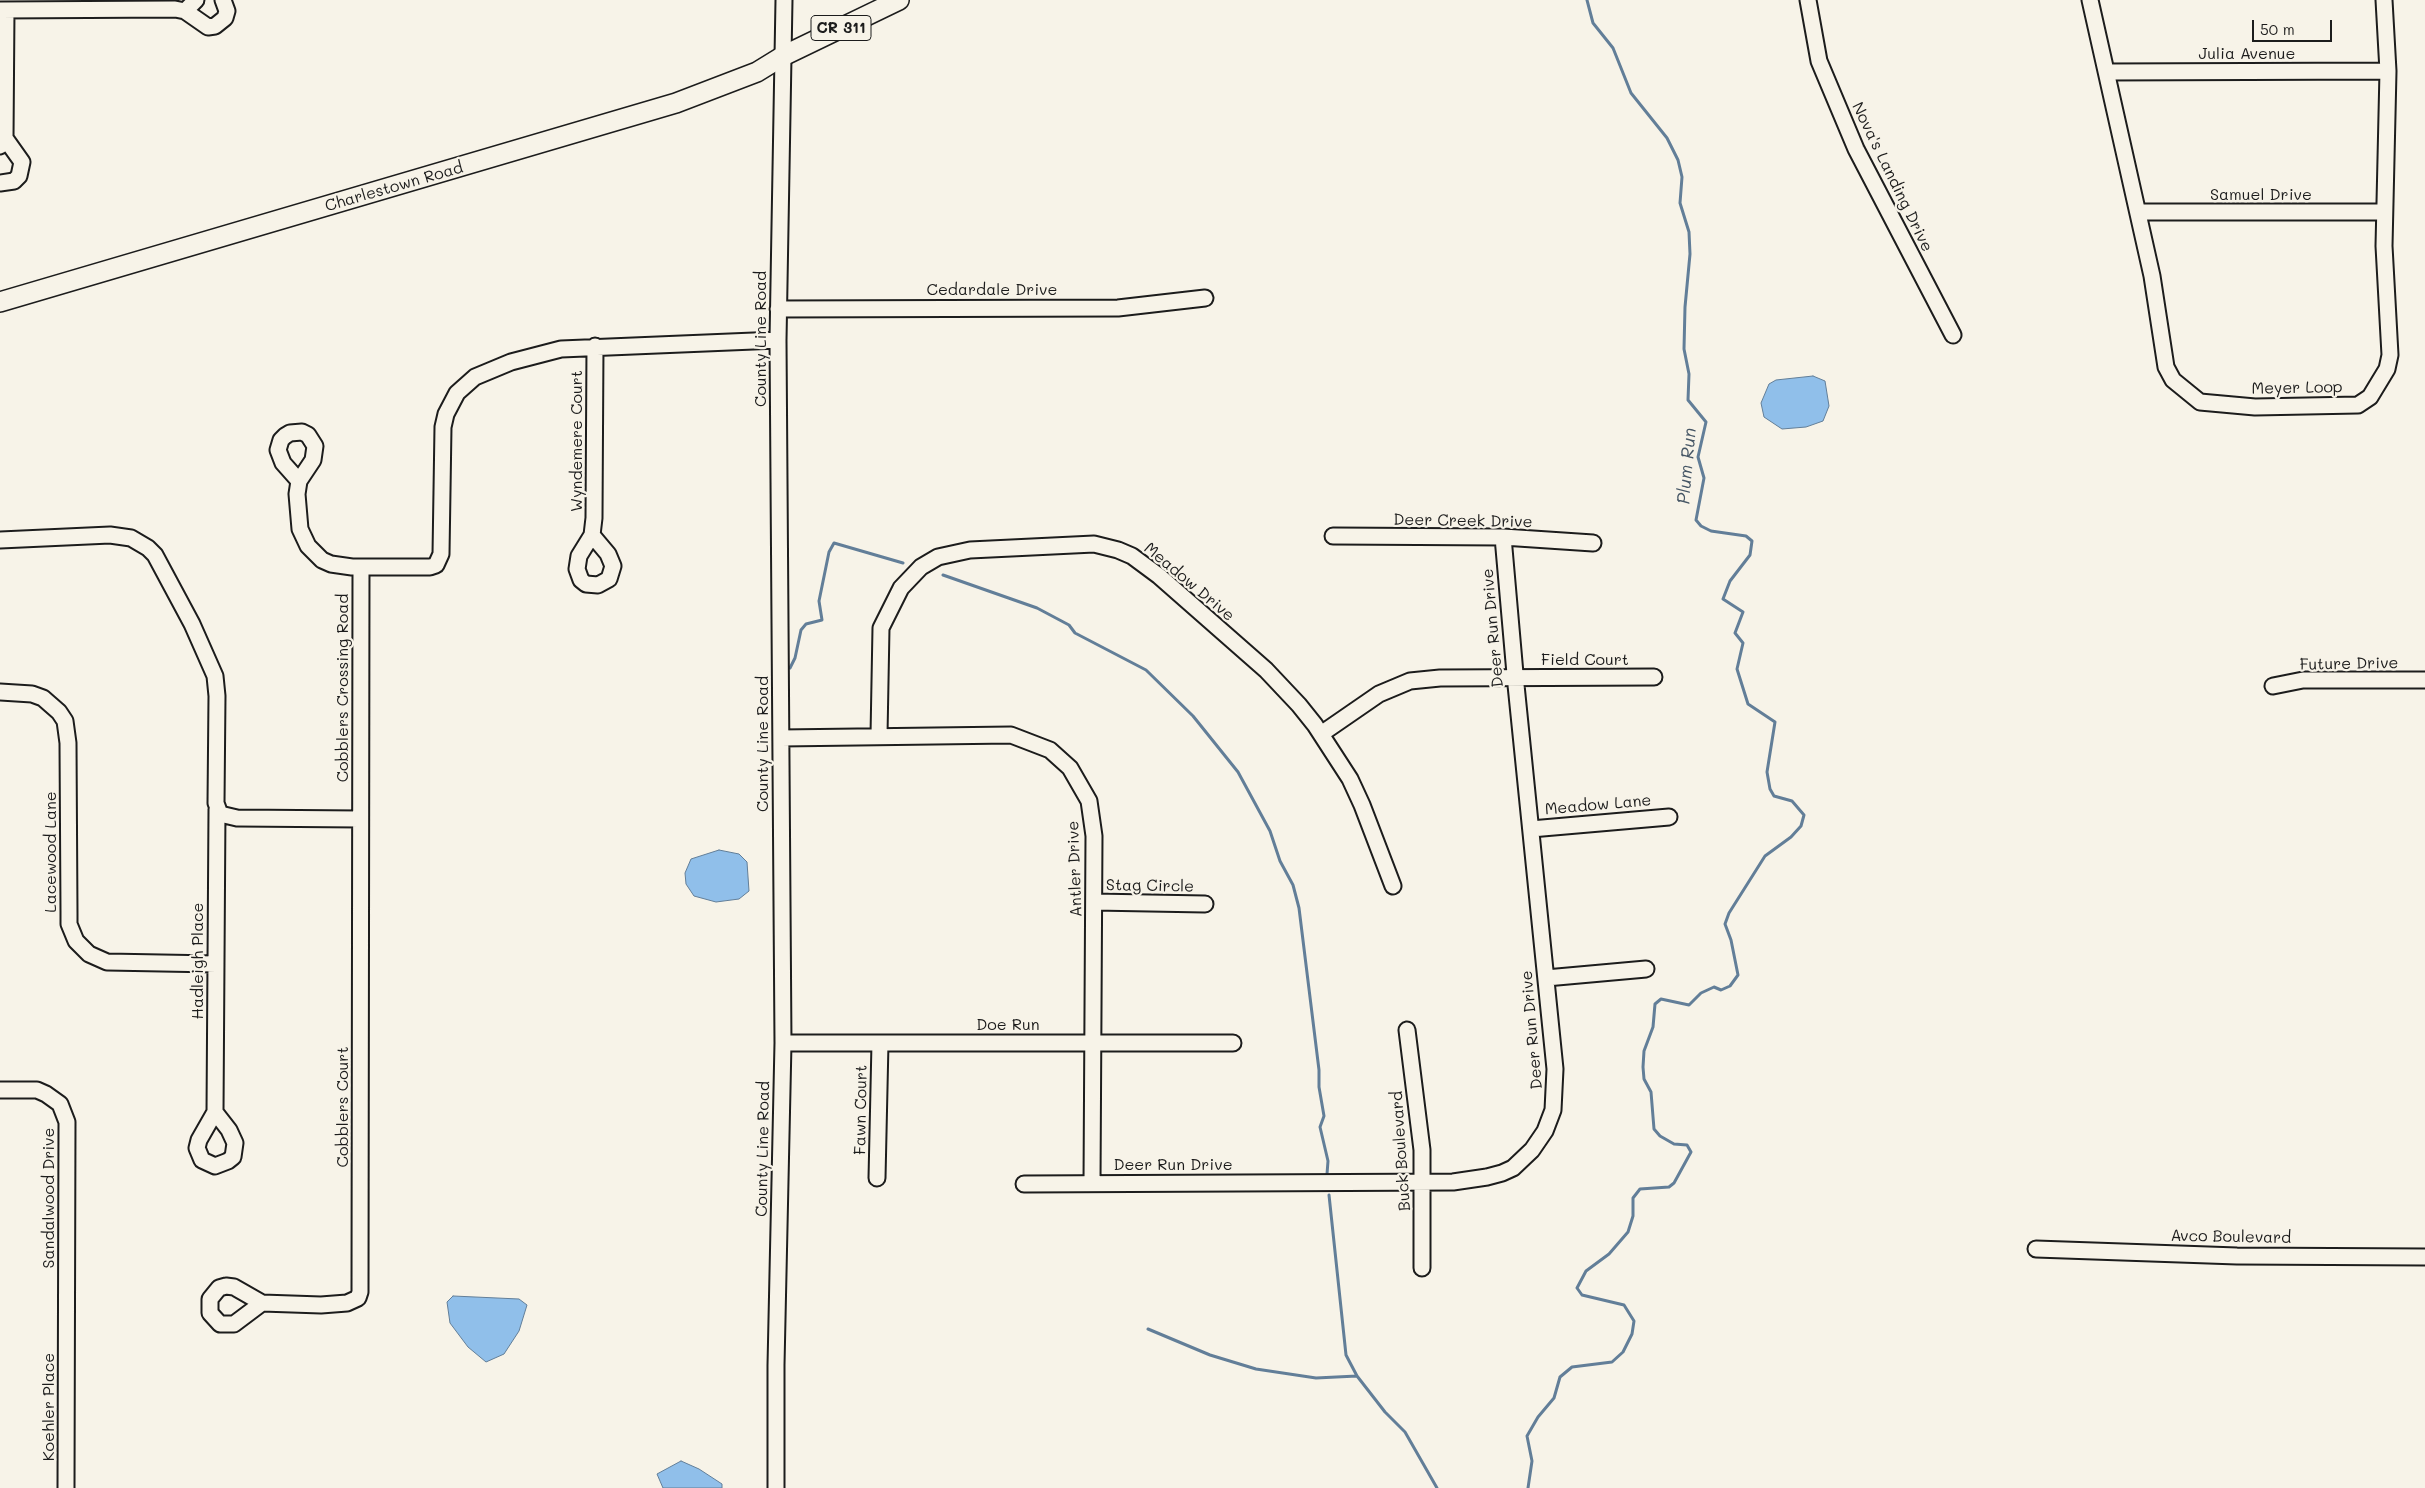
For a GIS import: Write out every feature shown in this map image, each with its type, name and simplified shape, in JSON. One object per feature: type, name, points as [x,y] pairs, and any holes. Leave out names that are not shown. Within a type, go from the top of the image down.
[{"type":"main road","name":"CR 311","points":[[783,56],[899,0]]},
{"type":"main road","name":"Charlestown Road","points":[[0,302],[609,124],[722,86],[757,72],[783,56]]},
{"type":"street","points":[[185,11],[196,0]]},
{"type":"street","points":[[0,183],[14,181],[21,170],[22,162],[2,142],[3,10],[175,9],[185,11],[208,27],[215,26],[225,18],[226,5],[223,0]]},
{"type":"street","name":"County Line Road","points":[[776,1488],[776,1355],[783,1043],[778,309],[784,0]]},
{"type":"street","name":"Nova's Landing Drive","points":[[1808,0],[1819,61],[1856,149],[1953,335]]},
{"type":"street","name":"Meyer Loop","points":[[2090,0],[2152,276],[2166,367],[2173,380],[2200,402],[2255,407],[2358,405],[2370,396],[2380,384],[2387,368],[2390,355],[2384,212],[2388,71],[2384,0]]},
{"type":"street","name":"Julia Avenue","points":[[2107,72],[2388,71]]},
{"type":"street","name":"Samuel Drive","points":[[2138,212],[2384,212]]},
{"type":"street","name":"Cedardale Drive","points":[[778,309],[1118,308],[1205,298]]},
{"type":"street","points":[[299,481],[297,511],[300,529],[314,554],[331,564],[361,567],[423,568],[436,565],[440,560],[443,427],[450,403],[465,384],[486,371],[555,350],[595,346],[778,340]]},
{"type":"street","name":"Wyndemere Court","points":[[592,535],[594,518],[595,346]]},
{"type":"street","points":[[0,540],[121,536],[140,543],[155,555],[192,624],[214,676],[217,696],[217,809],[220,814],[229,817],[360,819]]},
{"type":"street","name":"Deer Creek Drive","points":[[1333,536],[1503,537],[1593,543]]},
{"type":"street","name":"Deer Run Drive","points":[[1024,1184],[1092,1182],[1453,1182],[1487,1177],[1513,1168],[1523,1159],[1545,1131],[1553,1110],[1555,1078],[1515,678],[1503,537]]},
{"type":"street","name":"Meadow Drive","points":[[878,735],[881,628],[901,588],[921,566],[938,557],[970,550],[1094,544],[1118,550],[1132,556],[1159,576],[1266,670],[1299,705],[1321,734],[1350,779],[1393,886]]},
{"type":"street","name":"Cobblers Crossing Road","points":[[360,819],[361,567]]},
{"type":"street","name":"Field Court","points":[[1321,734],[1380,694],[1410,681],[1440,678],[1654,677]]},
{"type":"street","name":"Future Drive","points":[[2273,686],[2303,680],[2425,680]]},
{"type":"street","name":"Lacewood Lane","points":[[0,692],[32,694],[43,698],[59,712],[64,721],[68,744],[68,913],[69,924],[76,941],[89,954],[107,962],[216,964]]},
{"type":"street","name":"Antler Drive","points":[[781,738],[878,735],[1011,735],[1050,750],[1070,768],[1088,801],[1094,836],[1092,1182]]},
{"type":"street","name":"Hadleigh Place","points":[[215,1112],[217,809]]},
{"type":"street","name":"Meadow Lane","points":[[1531,829],[1669,817]]},
{"type":"street","name":"Cobblers Court","points":[[262,1303],[322,1305],[347,1303],[358,1298],[360,1292],[360,819]]},
{"type":"street","name":"Stag Circle","points":[[1094,902],[1205,904]]},
{"type":"street","points":[[1546,978],[1646,969]]},
{"type":"street","name":"Buck Boulevard","points":[[1407,1030],[1422,1150],[1424,1182],[1422,1268]]},
{"type":"street","name":"Doe Run","points":[[783,1043],[1233,1043]]},
{"type":"street","name":"Fawn Court","points":[[877,1178],[880,1043]]},
{"type":"street","name":"Sandalwood Drive","points":[[0,1090],[37,1090],[53,1098],[64,1112],[68,1132],[66,1327]]},
{"type":"street","name":"Avco Boulevard","points":[[2036,1249],[2237,1256],[2425,1257]]},
{"type":"street","name":"Koehler Place","points":[[66,1327],[66,1488]]},
{"type":"water","points":[[1813,376],[1825,381],[1829,406],[1823,421],[1806,427],[1782,429],[1764,417],[1761,403],[1769,384],[1776,380]]},
{"type":"water","points":[[719,850],[739,854],[747,862],[749,891],[739,899],[716,902],[694,896],[686,884],[685,873],[691,859]]},
{"type":"water","points":[[453,1296],[519,1299],[527,1305],[519,1331],[504,1354],[486,1362],[468,1347],[450,1323],[447,1302]]},
{"type":"water","points":[[681,1461],[699,1469],[722,1484],[722,1488],[663,1488],[657,1474]]},
{"type":"waterway","name":"Plum Run","points":[[1528,1488],[1532,1461],[1527,1436],[1538,1417],[1554,1398],[1560,1377],[1572,1367],[1612,1362],[1623,1352],[1632,1334],[1634,1321],[1624,1305],[1582,1295],[1577,1288],[1586,1271],[1609,1254],[1628,1232],[1633,1216],[1633,1198],[1640,1189],[1669,1187],[1674,1183],[1691,1152],[1687,1145],[1674,1144],[1660,1136],[1654,1129],[1651,1092],[1644,1079],[1643,1067],[1644,1051],[1653,1027],[1655,1004],[1661,999],[1689,1005],[1701,993],[1714,987],[1721,990],[1730,986],[1738,975],[1731,940],[1725,924],[1729,913],[1765,856],[1791,837],[1801,826],[1804,815],[1792,801],[1774,796],[1770,789],[1767,772],[1775,722],[1748,704],[1737,669],[1743,643],[1735,633],[1743,612],[1723,599],[1730,581],[1750,555],[1752,541],[1746,536],[1711,531],[1701,526],[1696,520],[1704,478],[1698,457],[1706,422],[1688,400],[1689,374],[1684,349],[1685,307],[1690,254],[1689,232],[1680,203],[1682,177],[1678,160],[1667,138],[1631,93],[1613,48],[1593,23],[1587,0]]},
{"type":"waterway","points":[[790,668],[795,658],[801,630],[806,624],[822,620],[819,601],[829,552],[834,543],[903,563]]},
{"type":"waterway","points":[[943,575],[1037,608],[1069,625],[1075,633],[1146,670],[1193,716],[1238,772],[1270,831],[1280,861],[1293,885],[1299,908],[1319,1070],[1319,1087],[1324,1116],[1320,1127],[1328,1161],[1327,1174]]},
{"type":"waterway","points":[[1329,1195],[1346,1355],[1357,1376],[1385,1412],[1405,1432],[1437,1488]]},
{"type":"waterway","points":[[1148,1329],[1210,1355],[1256,1369],[1316,1378],[1357,1376]]}]
